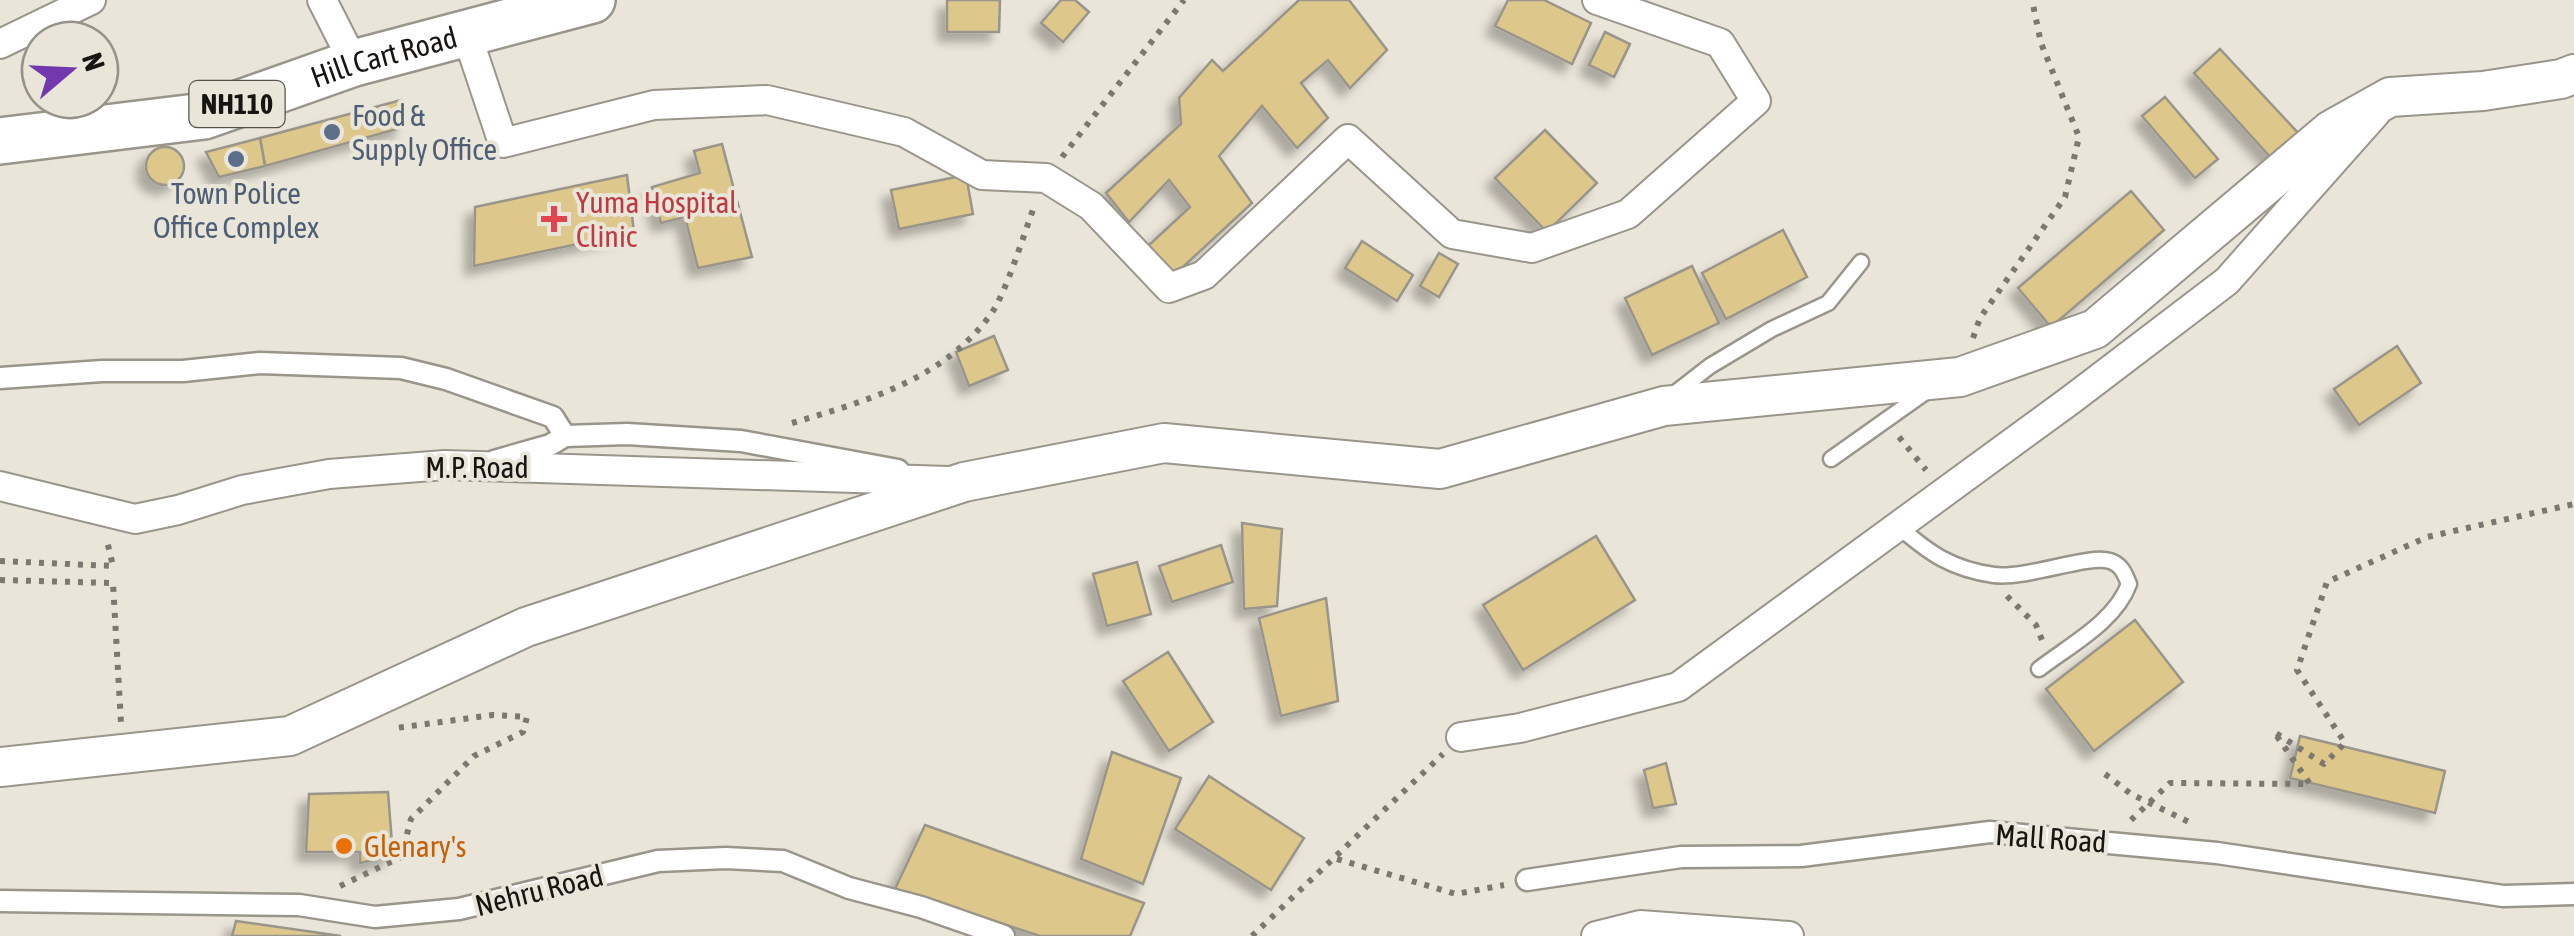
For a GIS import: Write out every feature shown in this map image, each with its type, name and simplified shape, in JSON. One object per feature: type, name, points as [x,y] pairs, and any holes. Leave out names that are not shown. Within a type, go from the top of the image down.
[{"type":"highway","name":"Hill Cart Road","points":[[0,141],[204,116],[354,63],[592,0]]},
{"type":"main road","points":[[0,767],[290,736],[526,627],[964,482],[1164,443],[1440,469],[1664,406],[1952,378],[2095,329],[2331,130],[2390,97],[2483,91],[2561,80],[2574,74]]},
{"type":"street","points":[[322,0],[354,63]]},
{"type":"street","points":[[466,32],[503,143],[654,105],[767,100],[904,132],[982,175],[1046,178],[1091,206],[1170,288],[1204,274],[1348,139],[1452,234],[1532,248],[1628,214],[1756,101],[1720,43],[1597,0]]},
{"type":"street","points":[[0,44],[79,2]]},
{"type":"street","points":[[1461,736],[1520,728],[1678,686],[2227,282],[2390,97]]},
{"type":"street","points":[[0,378],[102,371],[183,371],[260,363],[400,368],[446,379],[552,417],[566,436]]},
{"type":"street","points":[[482,465],[550,445],[566,436],[627,434],[728,442],[964,482]]},
{"type":"street","name":"M.P. Road","points":[[0,486],[135,519],[242,490],[329,474],[445,464],[964,482]]},
{"type":"street","name":"Mall Road","points":[[1527,880],[1682,857],[1801,856],[1990,832],[2217,853],[2503,896],[2574,894]]},
{"type":"street","name":"Nehru Road","points":[[0,900],[299,905],[375,917],[459,909],[658,862],[726,858],[783,861],[849,888],[921,907],[1004,936]]},
{"type":"street","points":[[1596,936],[1640,925],[1790,936]]},
{"type":"lane","points":[[1664,406],[1670,396],[1710,366],[1828,303],[1861,262]]},
{"type":"lane","points":[[1830,459],[1952,378]]},
{"type":"lane","points":[[1898,526],[1936,558],[1985,573],[2032,574],[2102,559],[2114,561],[2124,570],[2129,584],[2112,614],[2044,665]]},
{"type":"path","points":[[728,442],[868,400],[940,366],[992,312],[1046,178],[1184,0]]},
{"type":"path","points":[[1952,378],[1980,318],[2065,196],[2079,137],[2041,43],[2032,0]]},
{"type":"path","points":[[1885,421],[1945,492]]},
{"type":"path","points":[[2109,842],[2170,783],[2310,784],[2274,732],[2324,764],[2344,743],[2297,670],[2327,582],[2427,537],[2574,504]]},
{"type":"path","points":[[0,560],[113,566],[100,511]]},
{"type":"path","points":[[1985,573],[2036,625],[2044,665]]},
{"type":"path","points":[[0,580],[114,583],[123,754]]},
{"type":"path","points":[[299,905],[401,858],[411,819],[474,756],[524,732],[526,718],[493,715],[392,728]]},
{"type":"path","points":[[1252,936],[1461,736]]},
{"type":"path","points":[[2105,774],[2148,803]]},
{"type":"path","points":[[1336,859],[1456,894],[1527,880]]},
{"type":"building","points":[[947,0],[1000,0],[999,32],[947,32]]},
{"type":"building","points":[[1061,0],[1075,0],[1089,12],[1063,42],[1041,23]]},
{"type":"building","points":[[1299,0],[1349,0],[1387,50],[1350,88],[1328,60],[1301,83],[1328,118],[1297,148],[1262,106],[1219,156],[1252,203],[1171,278],[1148,246],[1190,207],[1169,180],[1129,222],[1106,193],[1181,124],[1179,98],[1212,60],[1223,71]]},
{"type":"building","points":[[1508,0],[1544,0],[1591,23],[1572,64],[1495,26]]},
{"type":"building","points":[[1605,32],[1630,44],[1614,77],[1589,65]]},
{"type":"building","points":[[2220,49],[2300,135],[2273,160],[2194,73]]},
{"type":"building","points":[[2165,97],[2218,159],[2195,178],[2142,116]]},
{"type":"building","name":"Food & Supply Office","points":[[401,100],[404,127],[265,166],[260,138]]},
{"type":"building","points":[[1545,130],[1597,183],[1547,232],[1495,178]]},
{"type":"building","name":"Town Police Office Complex","points":[[260,138],[265,166],[219,177],[206,152]]},
{"type":"building","points":[[722,144],[752,257],[698,268],[685,217],[661,223],[652,187],[700,173],[694,151]]},
{"type":"building","points":[[165,147],[178,153],[184,166],[178,179],[165,185],[152,179],[146,166],[152,153]]},
{"type":"building","name":"Yuma Hospital Clinic","points":[[627,175],[634,232],[474,266],[475,207]]},
{"type":"building","points":[[966,175],[973,214],[899,229],[891,190]]},
{"type":"building","points":[[2131,191],[2164,230],[2051,327],[2018,288]]},
{"type":"building","points":[[1783,230],[1807,277],[1726,319],[1702,273]]},
{"type":"building","points":[[1362,241],[1413,275],[1397,301],[1345,268]]},
{"type":"building","points":[[1439,253],[1458,264],[1439,297],[1420,286]]},
{"type":"building","points":[[1692,266],[1719,323],[1652,355],[1625,298]]},
{"type":"building","points":[[994,336],[1008,370],[969,386],[956,352]]},
{"type":"building","points":[[2397,346],[2421,383],[2359,425],[2334,389]]},
{"type":"building","points":[[1242,523],[1282,529],[1277,606],[1244,609]]},
{"type":"building","points":[[1596,536],[1635,600],[1523,670],[1483,605]]},
{"type":"building","points":[[1221,545],[1233,582],[1172,602],[1159,566]]},
{"type":"building","points":[[1137,562],[1151,614],[1107,626],[1093,574]]},
{"type":"building","points":[[1326,598],[1338,701],[1281,716],[1259,618]]},
{"type":"building","points":[[2135,620],[2183,682],[2094,751],[2046,689]]},
{"type":"building","points":[[1168,652],[1213,722],[1169,751],[1123,681]]},
{"type":"building","points":[[2300,736],[2445,771],[2435,813],[2290,778]]},
{"type":"building","points":[[1112,752],[1181,778],[1143,884],[1081,859]]},
{"type":"building","points":[[1666,763],[1676,804],[1653,808],[1644,770]]},
{"type":"building","points":[[1209,776],[1304,838],[1271,890],[1175,829]]},
{"type":"building","points":[[388,792],[393,856],[360,863],[360,852],[306,852],[309,794]]},
{"type":"building","points":[[925,825],[1144,903],[1130,936],[1040,936],[895,889]]},
{"type":"building","points":[[236,921],[341,936],[232,936]]},
{"type":"place","name":"Food & Supply Office","points":[[332,132]]},
{"type":"place","name":"Town Police Office Complex","points":[[236,159]]},
{"type":"place","name":"Yuma Hospital Clinic","points":[[554,219]]},
{"type":"place","name":"Glenary's","points":[[344,846]]}]
